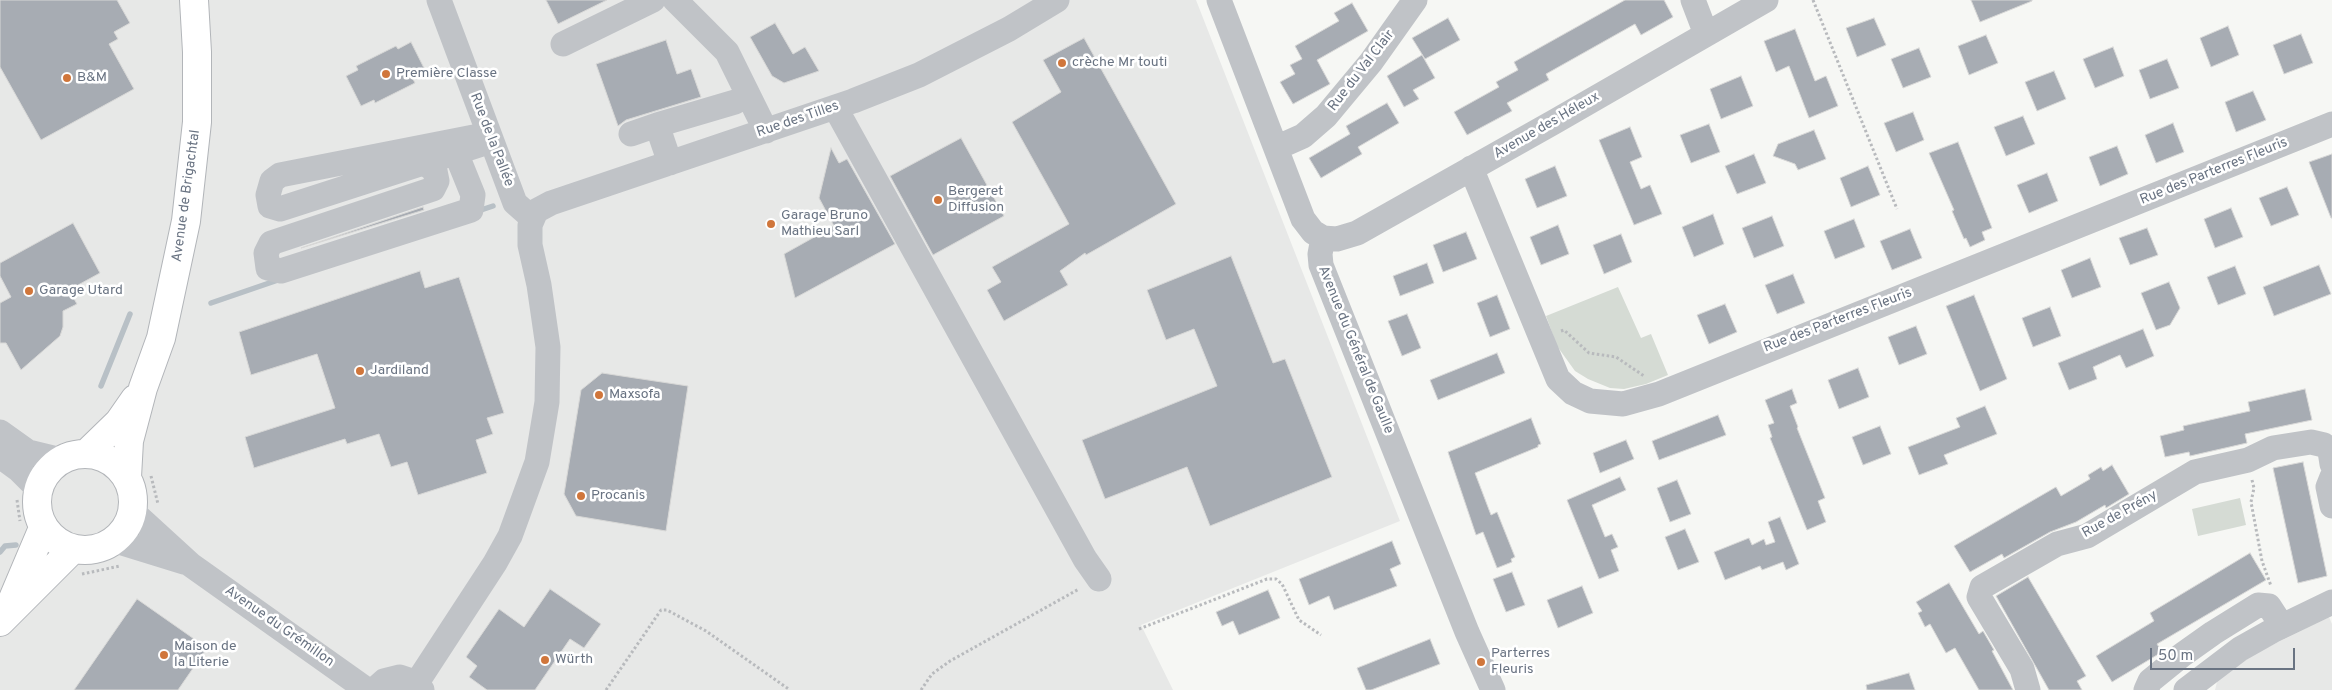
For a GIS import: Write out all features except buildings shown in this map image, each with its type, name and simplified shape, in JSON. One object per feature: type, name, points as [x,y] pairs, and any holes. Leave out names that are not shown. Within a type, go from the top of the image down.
[{"type":"main road","name":"Avenue de Brigachtal","points":[[133,512],[133,494],[139,475],[129,441],[143,388],[160,338],[178,267],[194,160],[198,95],[194,0]]},
{"type":"main road","name":"Avenue de Brigachtal","points":[[27,492],[47,472],[73,457],[119,422],[143,388]]},
{"type":"main road","points":[[73,457],[102,457],[139,475]]},
{"type":"main road","points":[[2,620],[32,525],[38,516],[36,502],[27,492]]},
{"type":"main road","points":[[2,620],[73,563],[116,540],[126,529],[133,512]]},
{"type":"main road","points":[[32,525],[56,541],[73,563]]},
{"type":"street","name":"Rue de la Pallée","points":[[439,0],[515,203],[532,218]]},
{"type":"street","points":[[563,44],[653,0]]},
{"type":"street","points":[[675,0],[727,52],[766,131]]},
{"type":"street","name":"Rue des Tilles","points":[[532,218],[540,207],[835,107],[928,70],[1009,29],[1057,0]]},
{"type":"street","points":[[1219,0],[1303,220],[1313,232],[1323,238]]},
{"type":"street","name":"Rue du Val Clair","points":[[1276,148],[1303,136],[1326,116],[1372,62],[1415,0]]},
{"type":"street","points":[[1693,0],[1706,34]]},
{"type":"street","name":"Avenue des Héleux","points":[[1323,238],[1337,240],[1357,233],[1766,0]]},
{"type":"street","points":[[631,134],[735,102]]},
{"type":"street","points":[[835,107],[1076,542],[1099,579]]},
{"type":"street","name":"Rue des Parterres Fleuris","points":[[1471,168],[1558,379],[1572,394],[1602,404],[1623,404],[1659,394],[2332,124]]},
{"type":"street","points":[[657,125],[670,163]]},
{"type":"street","points":[[456,153],[473,195],[471,210],[281,271],[268,268],[266,253],[268,195],[272,180],[280,175],[490,137]]},
{"type":"street","points":[[268,195],[270,206],[280,209],[456,153],[490,137]]},
{"type":"street","points":[[425,163],[435,171],[437,182],[433,189]]},
{"type":"street","points":[[266,253],[271,243],[286,237],[466,179]]},
{"type":"street","points":[[374,690],[384,681],[392,678],[400,678],[419,687],[510,536],[537,462],[547,402],[548,347],[540,285],[530,245],[532,218]]},
{"type":"street","name":"Avenue du Général de Gaulle","points":[[1323,238],[1320,254],[1321,265],[1467,632],[1490,683]]},
{"type":"street","points":[[0,432],[28,452],[73,457]]},
{"type":"street","name":"Rue de Prény","points":[[2028,690],[2022,669],[1979,597],[1982,587],[2057,544],[2087,536],[2195,472],[2248,460],[2274,448],[2311,442],[2324,445],[2330,451],[2332,464]]},
{"type":"street","points":[[0,456],[27,492]]},
{"type":"street","points":[[2332,476],[2328,487],[2332,506]]},
{"type":"street","name":"Avenue du Grémillon","points":[[133,512],[191,564],[367,690]]},
{"type":"street","name":"Avenue du Grémillon","points":[[116,540],[191,564]]},
{"type":"street","points":[[2186,690],[2240,649],[2275,616],[2332,602]]},
{"type":"street","points":[[2146,690],[2150,681],[2213,632],[2258,605],[2275,616]]},
{"type":"path","points":[[1813,0],[1897,209]]},
{"type":"path","points":[[1541,339],[1564,330],[1589,353],[1616,357],[1651,381],[1659,394]]},
{"type":"path","points":[[2248,460],[2254,488],[2250,502],[2262,561],[2272,586],[2275,616]]},
{"type":"path","points":[[139,475],[160,512]]},
{"type":"path","points":[[27,492],[32,525]]},
{"type":"path","points":[[73,563],[129,564]]},
{"type":"path","points":[[921,690],[932,674],[950,661],[1099,579]]},
{"type":"path","points":[[1139,629],[1271,579],[1280,580],[1299,620],[1321,635]]},
{"type":"path","points":[[606,690],[661,610],[667,610],[706,631],[790,690]]},
{"type":"shaded area","points":[[0,0],[1196,0],[1400,521],[1141,625],[1173,690],[0,690]]},
{"type":"shaded area","points":[[1618,287],[1641,338],[1651,334],[1668,375],[1646,384],[1624,389],[1610,388],[1588,379],[1575,371],[1557,346],[1546,316]]},
{"type":"shaded area","points":[[2240,498],[2246,525],[2198,536],[2192,509]]},
{"type":"shaded area","points":[[2329,617],[2332,624],[2332,690],[2215,690],[2218,678],[2258,652]]},
{"type":"waterway","points":[[478,211],[493,206]]},
{"type":"waterway","points":[[211,303],[278,280]]},
{"type":"waterway","points":[[101,386],[130,314]]},
{"type":"waterway","points":[[0,552],[5,546],[16,545]]},
{"type":"place","name":"crèche Mr touti","points":[[1062,63]]},
{"type":"place","name":"Première Classe","points":[[386,74]]},
{"type":"place","name":"B&M","points":[[67,78]]},
{"type":"place","name":"Bergeret Diffusion","points":[[938,200]]},
{"type":"place","name":"Garage Bruno Mathieu Sarl","points":[[771,224]]},
{"type":"place","name":"Garage Utard","points":[[29,291]]},
{"type":"place","name":"Jardiland","points":[[360,371]]},
{"type":"place","name":"Maxsofa","points":[[599,395]]},
{"type":"place","name":"Procanis","points":[[581,496]]},
{"type":"place","name":"Maison de la Literie","points":[[164,655]]},
{"type":"place","name":"Würth","points":[[545,660]]},
{"type":"place","name":"Parterres Fleuris","points":[[1481,662]]}]
